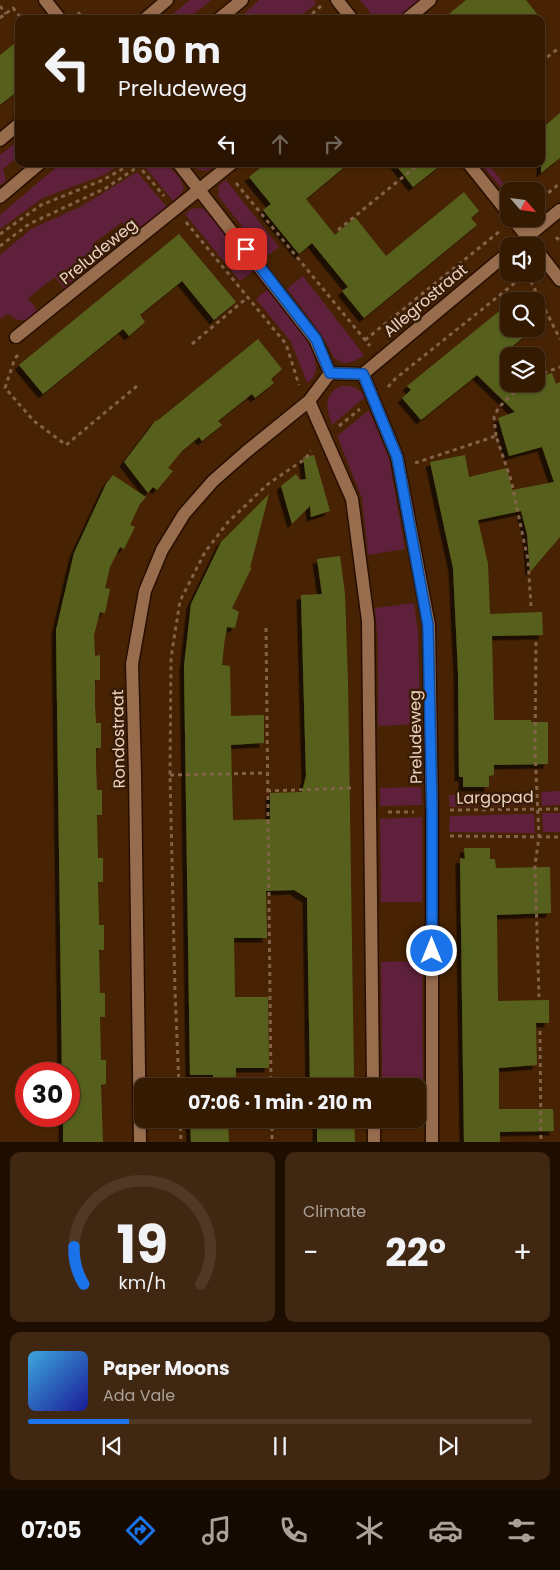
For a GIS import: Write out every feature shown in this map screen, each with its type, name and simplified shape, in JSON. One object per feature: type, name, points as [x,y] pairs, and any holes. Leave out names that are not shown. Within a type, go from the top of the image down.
[{"type":"street","points":[[44,0],[57,15]]},
{"type":"street","points":[[150,15],[168,0]]},
{"type":"street","points":[[224,15],[242,0]]},
{"type":"street","points":[[337,0],[349,15]]},
{"type":"street","points":[[412,15],[430,0]]},
{"type":"street","points":[[0,140],[15,127]]},
{"type":"street","points":[[0,197],[36,167]]},
{"type":"street","points":[[182,167],[316,339],[330,373]]},
{"type":"street","name":"Preludeweg","points":[[16,337],[227,167]]},
{"type":"street","points":[[471,167],[500,203]]},
{"type":"street","points":[[538,237],[560,210]]},
{"type":"street","name":"Allegrostraat","points":[[363,374],[500,259]]},
{"type":"street","points":[[545,261],[560,280]]},
{"type":"street","points":[[330,373],[363,374]]},
{"type":"street","points":[[330,373],[309,401],[352,499],[368,621],[374,1078]]},
{"type":"street","name":"Preludeweg","points":[[363,374],[397,457],[428,625],[432,811],[432,1142]]},
{"type":"street","name":"Rondostraat","points":[[140,1142],[132,664],[145,591],[162,550],[190,507],[219,475],[309,401]]},
{"type":"street","points":[[374,1128],[374,1142]]},
{"type":"path","points":[[311,15],[322,5]]},
{"type":"path","points":[[0,6],[6,14]]},
{"type":"path","points":[[0,18],[13,8],[19,15]]},
{"type":"path","points":[[545,59],[560,47]]},
{"type":"path","points":[[0,234],[41,205],[104,180],[126,167]]},
{"type":"path","points":[[0,246],[29,224],[106,188],[137,167]]},
{"type":"path","points":[[142,167],[286,344],[299,385]]},
{"type":"path","points":[[227,167],[380,358]]},
{"type":"path","points":[[338,230],[415,167]]},
{"type":"path","points":[[545,196],[560,183]]},
{"type":"path","name":"Allegrostraat","points":[[365,340],[502,230]]},
{"type":"path","points":[[556,237],[560,241]]},
{"type":"path","points":[[384,392],[394,379],[516,282]]},
{"type":"path","points":[[530,282],[560,339]]},
{"type":"path","points":[[192,344],[248,297]]},
{"type":"path","points":[[14,358],[5,388],[34,421],[66,445],[137,386]]},
{"type":"path","points":[[545,373],[560,367]]},
{"type":"path","points":[[515,392],[499,407],[494,416],[496,436],[512,480],[528,560],[531,606]]},
{"type":"path","points":[[338,426],[366,404]]},
{"type":"path","points":[[414,463],[496,436]]},
{"type":"path","points":[[179,1078],[174,973],[170,775],[171,658],[180,601],[205,552],[228,522],[268,484],[306,459],[314,447]]},
{"type":"path","points":[[266,628],[271,1078]]},
{"type":"path","points":[[536,642],[535,751],[539,837],[535,864],[539,997]]},
{"type":"path","points":[[170,775],[267,773]]},
{"type":"path","points":[[267,791],[353,788]]},
{"type":"path","name":"Largopad","points":[[370,813],[560,809]]},
{"type":"path","points":[[432,836],[560,837]]},
{"type":"path","points":[[540,1031],[541,1142]]},
{"type":"path","points":[[180,1128],[181,1142]]},
{"type":"path","points":[[272,1128],[272,1142]]},
{"type":"shaded area","points":[[190,0],[211,0],[193,15],[172,15]]},
{"type":"shaded area","points":[[259,0],[314,0],[316,4],[302,15],[242,15]]},
{"type":"shaded area","points":[[360,0],[421,0],[403,15],[372,15]]},
{"type":"shaded area","points":[[15,143],[15,159],[3,169],[6,181],[0,185],[0,155]]},
{"type":"shaded area","points":[[56,167],[116,167],[106,174],[43,198],[0,229],[0,215]]},
{"type":"shaded area","points":[[145,167],[169,167],[179,177],[184,188],[181,194],[173,201]]},
{"type":"shaded area","points":[[195,167],[214,167],[203,171]]},
{"type":"shaded area","points":[[484,167],[490,167],[503,182],[500,182],[500,186]]},
{"type":"shaded area","points":[[137,172],[167,207],[131,234],[122,222],[93,244],[102,256],[64,289],[55,277],[28,298],[37,310],[30,317],[20,320],[8,314],[0,319],[0,255],[31,229],[80,207]]},
{"type":"shaded area","points":[[226,180],[279,247],[266,257],[218,196],[219,185]]},
{"type":"shaded area","points":[[191,209],[204,209],[254,270],[240,281],[185,214]]},
{"type":"shaded area","points":[[303,276],[364,355],[349,363],[337,360],[334,357],[318,331],[287,289]]},
{"type":"shaded area","points":[[268,289],[306,338],[311,349],[316,370],[313,378],[307,383],[291,342],[256,299]]},
{"type":"shaded area","points":[[341,386],[355,388],[365,397],[332,425],[327,408],[328,402],[331,394]]},
{"type":"shaded area","points":[[369,410],[389,458],[405,549],[368,555],[362,498],[337,436]]},
{"type":"shaded area","points":[[414,603],[418,632],[420,724],[378,726],[378,644],[375,608]]},
{"type":"shaded area","points":[[421,787],[422,805],[380,806],[380,788]]},
{"type":"shaded area","points":[[560,791],[560,805],[542,806],[541,792]]},
{"type":"shaded area","points":[[533,794],[533,805],[450,807],[449,795]]},
{"type":"shaded area","points":[[542,813],[560,813],[560,832],[543,832]]},
{"type":"shaded area","points":[[534,814],[535,833],[449,832],[450,816]]},
{"type":"shaded area","points":[[422,817],[422,902],[381,902],[380,819]]},
{"type":"shaded area","points":[[422,961],[423,1078],[382,1078],[381,962]]},
{"type":"building","points":[[466,0],[526,0],[538,15],[448,15]]},
{"type":"building","points":[[15,43],[15,93],[0,105],[0,55]]},
{"type":"building","points":[[560,113],[560,158],[541,173],[541,167],[545,167],[545,126]]},
{"type":"building","points":[[261,167],[344,167],[306,199],[335,235],[355,217],[386,256],[464,192],[479,211],[471,218],[477,225],[364,318],[342,291],[348,287],[312,243],[299,254],[263,210],[271,204],[249,177]]},
{"type":"building","points":[[397,167],[438,167],[413,187]]},
{"type":"building","points":[[179,234],[236,302],[214,320],[182,281],[140,315],[145,322],[129,336],[123,329],[43,394],[19,365]]},
{"type":"building","points":[[500,310],[500,337],[524,337],[511,347],[500,347],[500,392],[545,392],[545,375],[552,373],[556,384],[560,382],[560,537],[530,572],[527,534],[521,511],[478,520],[488,564],[490,614],[542,612],[543,635],[492,636],[494,720],[548,722],[548,764],[494,765],[494,775],[489,776],[489,787],[463,787],[463,777],[459,777],[458,672],[453,568],[430,462],[465,455],[469,477],[507,468],[512,490],[554,482],[542,447],[509,456],[498,418],[515,412],[477,375],[421,420],[402,398],[411,390],[407,386]]},
{"type":"building","points":[[258,339],[282,369],[271,379],[274,383],[255,398],[252,394],[218,421],[222,425],[202,441],[199,437],[182,451],[168,468],[173,471],[157,490],[153,487],[148,493],[124,462],[156,420]]},
{"type":"building","points":[[314,455],[330,511],[311,517],[310,506],[292,524],[281,486],[296,474],[300,480],[306,479],[303,457]]},
{"type":"building","points":[[113,475],[146,497],[140,504],[130,525],[135,527],[124,549],[120,547],[110,567],[105,588],[110,589],[105,613],[100,612],[94,635],[95,656],[100,655],[100,680],[95,680],[95,705],[96,723],[101,723],[101,748],[96,748],[96,766],[97,790],[102,790],[102,815],[97,815],[98,858],[103,858],[103,882],[98,882],[99,925],[104,925],[104,950],[99,950],[100,993],[105,993],[105,1017],[100,1017],[101,1060],[106,1060],[106,1084],[101,1085],[103,1142],[63,1142],[63,1127],[80,1127],[80,1062],[62,1062],[56,630],[74,553],[106,484]]},
{"type":"building","points":[[269,494],[250,568],[252,567],[232,608],[239,612],[235,628],[227,627],[224,645],[222,665],[230,666],[231,716],[264,715],[264,743],[231,745],[233,820],[270,819],[270,793],[302,792],[306,776],[301,595],[322,594],[317,559],[340,556],[345,594],[348,682],[354,1077],[310,1078],[307,898],[294,890],[266,891],[267,938],[234,938],[235,997],[268,997],[269,1068],[236,1068],[236,1078],[190,1075],[184,666],[191,604],[221,542]]},
{"type":"building","points":[[464,848],[490,848],[490,859],[495,859],[496,868],[550,867],[551,913],[497,915],[498,1001],[549,1000],[549,1023],[536,1023],[537,1065],[499,1068],[499,1109],[553,1109],[554,1131],[500,1132],[500,1142],[464,1142],[460,858],[465,859]]},
{"type":"building","points":[[190,1128],[228,1128],[229,1142],[191,1142]]},
{"type":"building","points":[[317,1128],[354,1128],[355,1142],[317,1142]]},
{"type":"route","points":[[246,249],[316,339],[330,373],[363,374],[397,457],[428,625],[432,811],[432,951]]}]
